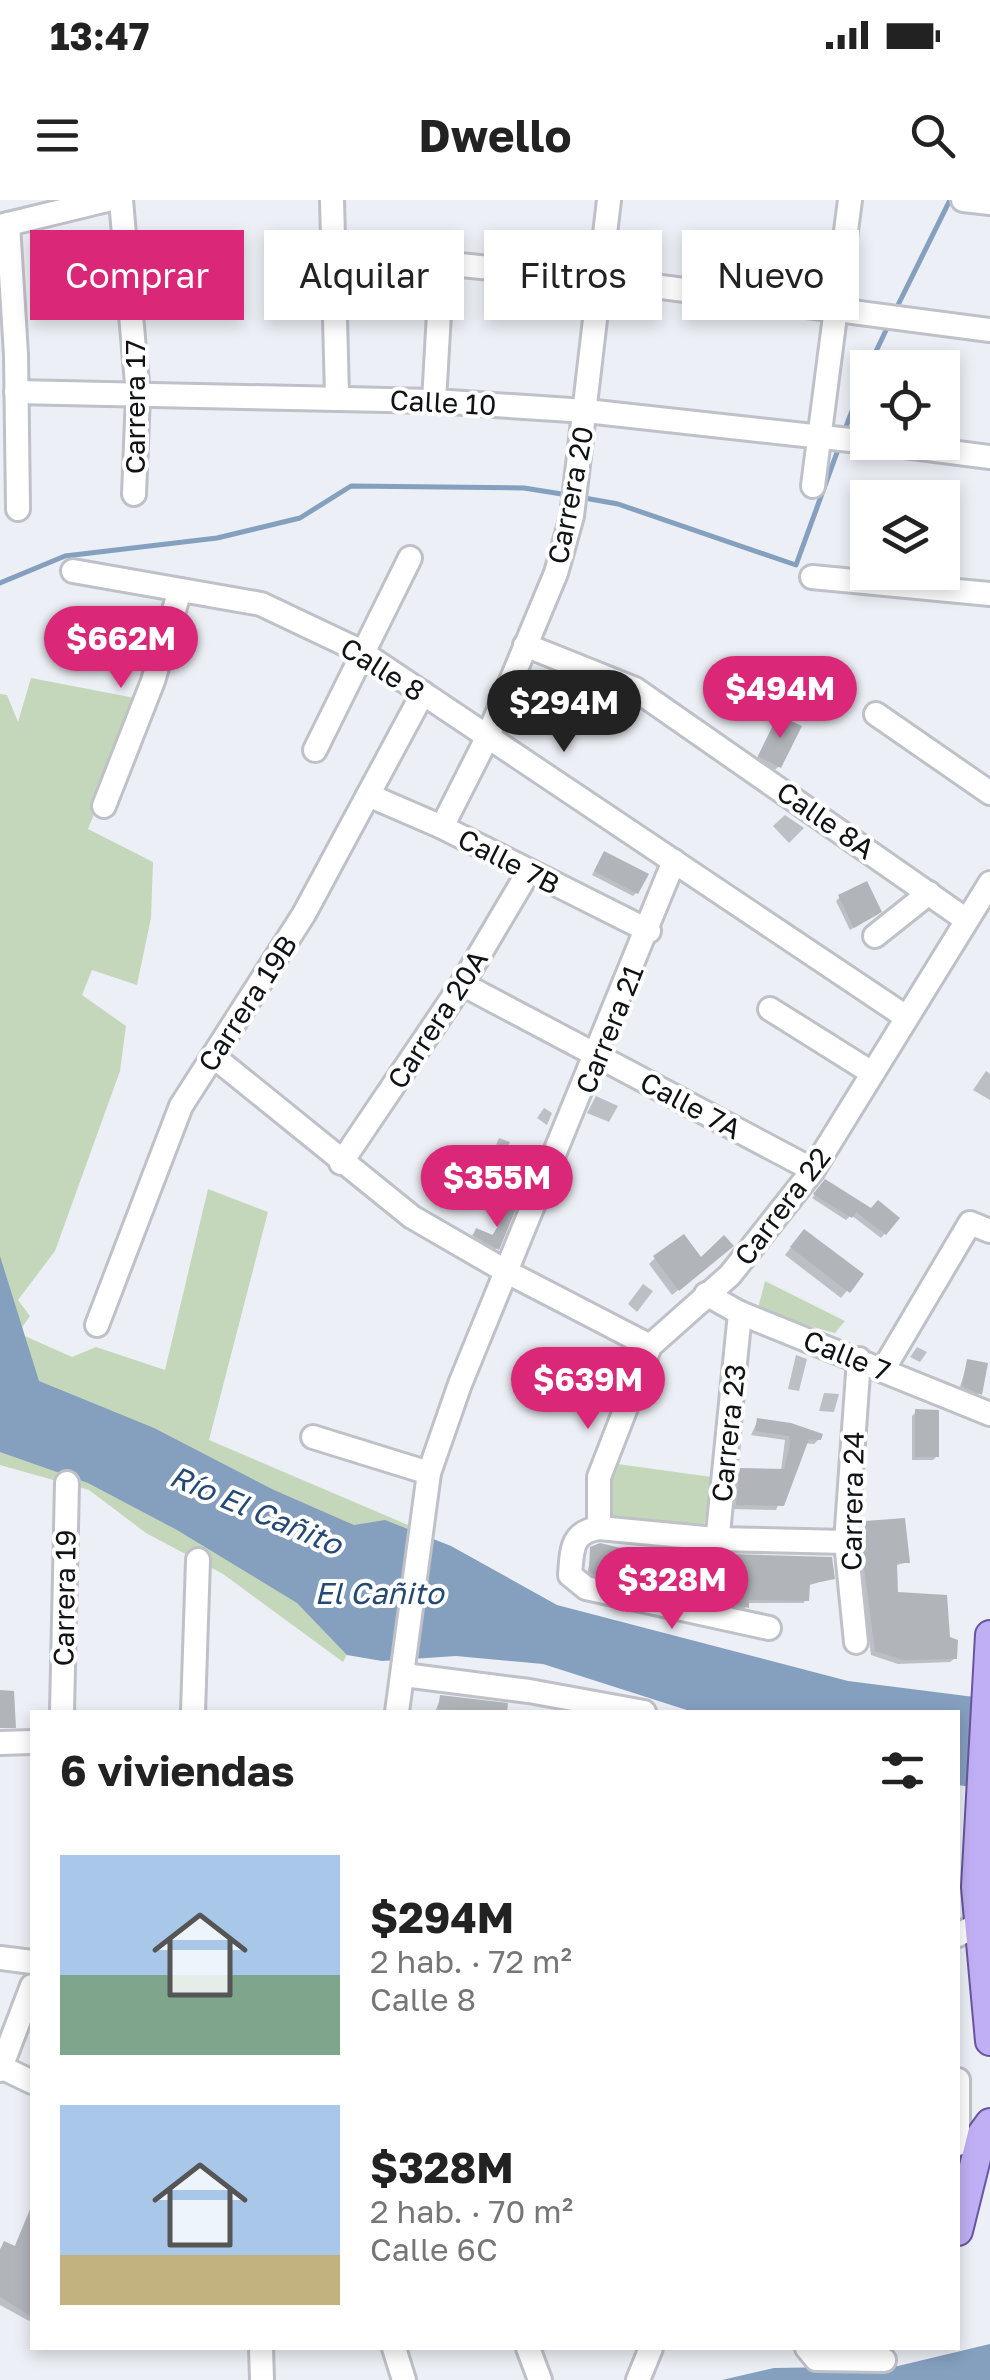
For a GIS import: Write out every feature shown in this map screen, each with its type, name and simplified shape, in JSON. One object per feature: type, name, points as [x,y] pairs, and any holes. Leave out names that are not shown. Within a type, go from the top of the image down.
[{"type":"main road","points":[[990,1634],[972,1798],[984,1834],[967,1930],[986,1978],[990,2041]]},
{"type":"main road","points":[[960,2222],[982,2134],[990,2123]]},
{"type":"street","points":[[18,509],[4,225],[106,200]]},
{"type":"street","name":"Carrera 17","points":[[121,200],[138,395],[134,494]]},
{"type":"street","points":[[332,200],[332,230]]},
{"type":"street","name":"Carrera 20","points":[[606,230],[609,200]]},
{"type":"street","points":[[847,230],[850,200]]},
{"type":"street","points":[[966,200],[990,204]]},
{"type":"street","points":[[859,314],[990,330]]},
{"type":"street","points":[[334,320],[337,396]]},
{"type":"street","points":[[434,401],[439,320]]},
{"type":"street","name":"Carrera 20","points":[[442,827],[488,736],[556,573],[572,516],[596,320]]},
{"type":"street","points":[[813,486],[825,436],[837,320]]},
{"type":"street","name":"Calle 10","points":[[10,380],[138,395],[337,396],[586,410],[850,440]]},
{"type":"street","name":"Calle 10","points":[[960,453],[990,457]]},
{"type":"street","points":[[315,750],[360,651],[410,558]]},
{"type":"street","name":"Calle 8","points":[[73,571],[261,604],[360,651],[906,1017]]},
{"type":"street","points":[[812,577],[990,594]]},
{"type":"street","points":[[104,806],[152,681],[180,590]]},
{"type":"street","name":"Calle 8A","points":[[525,645],[635,689],[965,919]]},
{"type":"street","name":"Carrera 19B","points":[[97,1325],[181,1106],[304,914],[424,693]]},
{"type":"street","points":[[876,714],[990,793]]},
{"type":"street","name":"Calle 7B","points":[[368,796],[442,827],[649,931]]},
{"type":"street","name":"Carrera 21","points":[[397,1710],[429,1473],[460,1384],[649,931],[674,861]]},
{"type":"street","name":"Carrera 20A","points":[[341,1163],[462,984],[529,872]]},
{"type":"street","name":"Carrera 22","points":[[599,1528],[599,1477],[650,1346],[730,1275],[813,1170],[990,882]]},
{"type":"street","points":[[875,936],[929,893]]},
{"type":"street","name":"Calle 7A","points":[[462,984],[813,1170]]},
{"type":"street","points":[[770,1009],[872,1073]]},
{"type":"street","points":[[213,1056],[412,1217],[509,1273],[650,1346]]},
{"type":"street","points":[[883,1370],[970,1223],[990,1231]]},
{"type":"street","name":"Calle 7","points":[[706,1294],[740,1313],[990,1414]]},
{"type":"street","name":"Carrera 23","points":[[710,1613],[740,1313]]},
{"type":"street","name":"Carrera 24","points":[[856,1642],[846,1542],[859,1359]]},
{"type":"street","points":[[313,1437],[429,1473]]},
{"type":"street","name":"Carrera 19","points":[[62,1710],[66,1483]]},
{"type":"street","points":[[769,1628],[586,1588],[570,1575],[572,1550],[583,1530],[599,1528],[715,1540],[846,1542]]},
{"type":"street","points":[[193,1710],[198,1560]]},
{"type":"street","points":[[404,1673],[633,1710]]},
{"type":"street","points":[[0,1743],[30,1742]]},
{"type":"street","points":[[0,1958],[30,1962]]},
{"type":"street","points":[[30,1991],[1,2068],[30,2081]]},
{"type":"street","points":[[261,2350],[262,2380]]},
{"type":"street","points":[[395,2350],[404,2380]]},
{"type":"street","points":[[529,2350],[540,2380]]},
{"type":"street","points":[[638,2380],[650,2350]]},
{"type":"street","points":[[809,2350],[816,2359],[884,2360]]},
{"type":"green space","points":[[31,678],[140,699],[88,829],[153,862],[151,918],[137,985],[92,970],[82,995],[126,1026],[120,1071],[55,1251],[18,1300],[30,1316],[18,1333],[72,1357],[96,1347],[165,1370],[208,1189],[268,1212],[209,1440],[415,1528],[343,1662],[223,1574],[146,1533],[89,1490],[0,1465],[0,694],[7,695],[18,722]]},
{"type":"green space","points":[[765,1281],[845,1321],[835,1333],[757,1312]]},
{"type":"green space","points":[[610,1463],[712,1477],[704,1527],[604,1516]]},
{"type":"water","name":"El Cañito","points":[[0,1256],[39,1381],[154,1428],[274,1490],[354,1525],[385,1520],[451,1546],[557,1605],[848,1681],[990,1699],[990,1790],[960,1785],[960,1710],[687,1710],[543,1664],[456,1656],[382,1661],[347,1655],[297,1603],[177,1530],[88,1483],[0,1452]]},
{"type":"water","points":[[990,2344],[990,2380],[722,2380],[774,2368],[898,2366]]},
{"type":"building","points":[[778,715],[802,726],[781,768],[758,756]]},
{"type":"building","points":[[604,851],[649,874],[638,894],[594,871]]},
{"type":"building","points":[[867,881],[882,912],[854,928],[838,895]]},
{"type":"building","points":[[825,1179],[871,1208],[878,1200],[900,1218],[886,1235],[856,1212],[852,1218],[813,1194]]},
{"type":"building","points":[[509,1205],[516,1209],[499,1250],[473,1235],[476,1228],[493,1235]]},
{"type":"building","points":[[804,1229],[864,1274],[850,1293],[790,1247]]},
{"type":"building","points":[[684,1234],[701,1257],[724,1235],[734,1246],[679,1291],[653,1256]]},
{"type":"building","points":[[967,1359],[988,1363],[982,1395],[962,1386]]},
{"type":"building","points":[[915,1409],[939,1410],[939,1457],[915,1457]]},
{"type":"building","points":[[757,1418],[791,1423],[823,1434],[821,1440],[809,1439],[784,1506],[736,1505],[740,1468],[784,1469],[790,1445],[789,1436],[755,1431]]},
{"type":"building","points":[[905,1518],[910,1563],[897,1563],[898,1592],[947,1595],[950,1637],[958,1640],[957,1659],[903,1660],[875,1651],[861,1544],[866,1544],[865,1521]]},
{"type":"building","points":[[600,1543],[637,1552],[680,1551],[680,1584],[661,1584],[658,1588],[643,1585],[644,1570],[607,1568],[604,1576],[593,1574],[589,1571],[590,1547]]},
{"type":"building","points":[[731,1554],[832,1557],[835,1579],[810,1584],[809,1601],[749,1600],[749,1608],[726,1603]]},
{"type":"building","points":[[0,1690],[14,1691],[16,1728],[0,1728]]},
{"type":"building","points":[[440,1695],[508,1703],[507,1710],[438,1709]]},
{"type":"building","points":[[30,2211],[30,2316],[0,2297],[0,2250],[4,2241],[15,2246]]},
{"type":"waterway","points":[[896,309],[950,200]]},
{"type":"waterway","points":[[877,350],[889,324]]},
{"type":"waterway","points":[[844,432],[850,416]]},
{"type":"waterway","points":[[579,497],[618,504],[796,565],[839,447]]},
{"type":"waterway","points":[[0,583],[65,556],[217,538],[300,518],[351,486],[524,488],[568,495]]},
{"type":"water label","name":"Río El Cañito","points":[[256,1510]]}]
